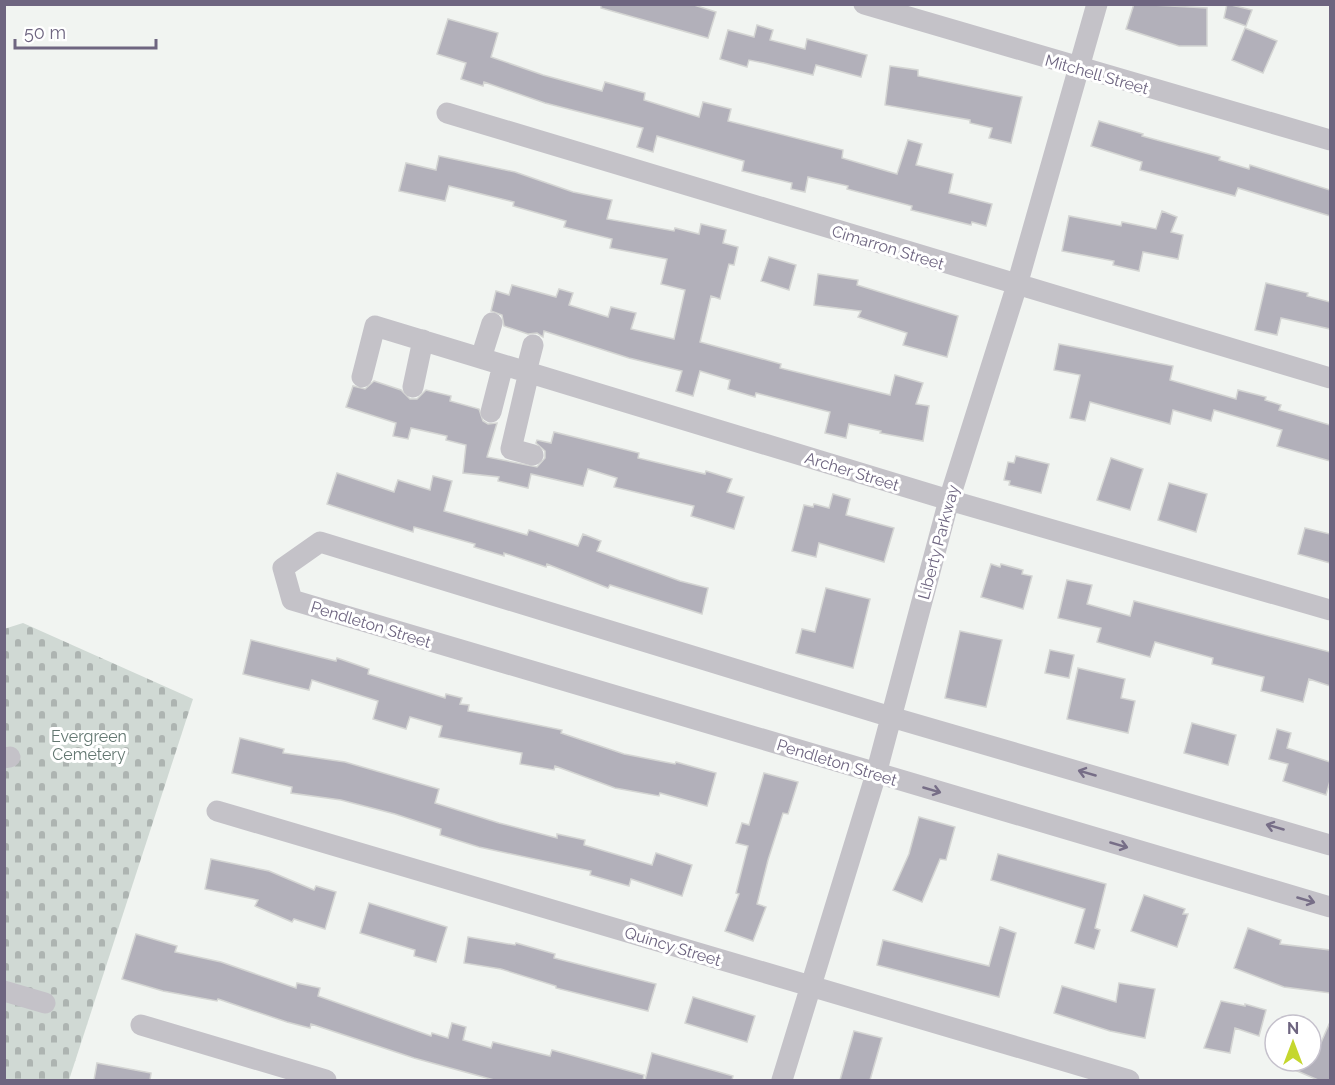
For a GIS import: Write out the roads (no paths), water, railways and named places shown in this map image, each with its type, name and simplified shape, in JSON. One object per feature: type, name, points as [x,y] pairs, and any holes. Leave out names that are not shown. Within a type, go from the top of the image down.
[{"type":"street","name":"Mitchell Street","points":[[864,4],[1078,69],[1330,140]]},
{"type":"street","name":"Liberty Parkway","points":[[782,1080],[876,774],[949,500],[1017,285],[1097,4]]},
{"type":"street","name":"Cimarron Street","points":[[447,113],[1330,378]]},
{"type":"street","points":[[481,358],[492,323]]},
{"type":"street","name":"Archer Street","points":[[362,377],[375,326],[949,500],[1330,610]]},
{"type":"street","points":[[413,387],[423,340]]},
{"type":"street","points":[[533,345],[511,449],[533,455]]},
{"type":"street","points":[[491,412],[503,364]]},
{"type":"street","name":"Pendleton Street","points":[[1330,845],[891,717],[320,542],[283,568],[292,600],[1330,907]]},
{"type":"street","name":"Quincy Street","points":[[217,811],[1129,1080]]},
{"type":"street","points":[[4,991],[45,1003]]},
{"type":"street","points":[[141,1025],[326,1080]]},
{"type":"park label","name":"Evergreen Cemetery","points":[[89,745]]}]
